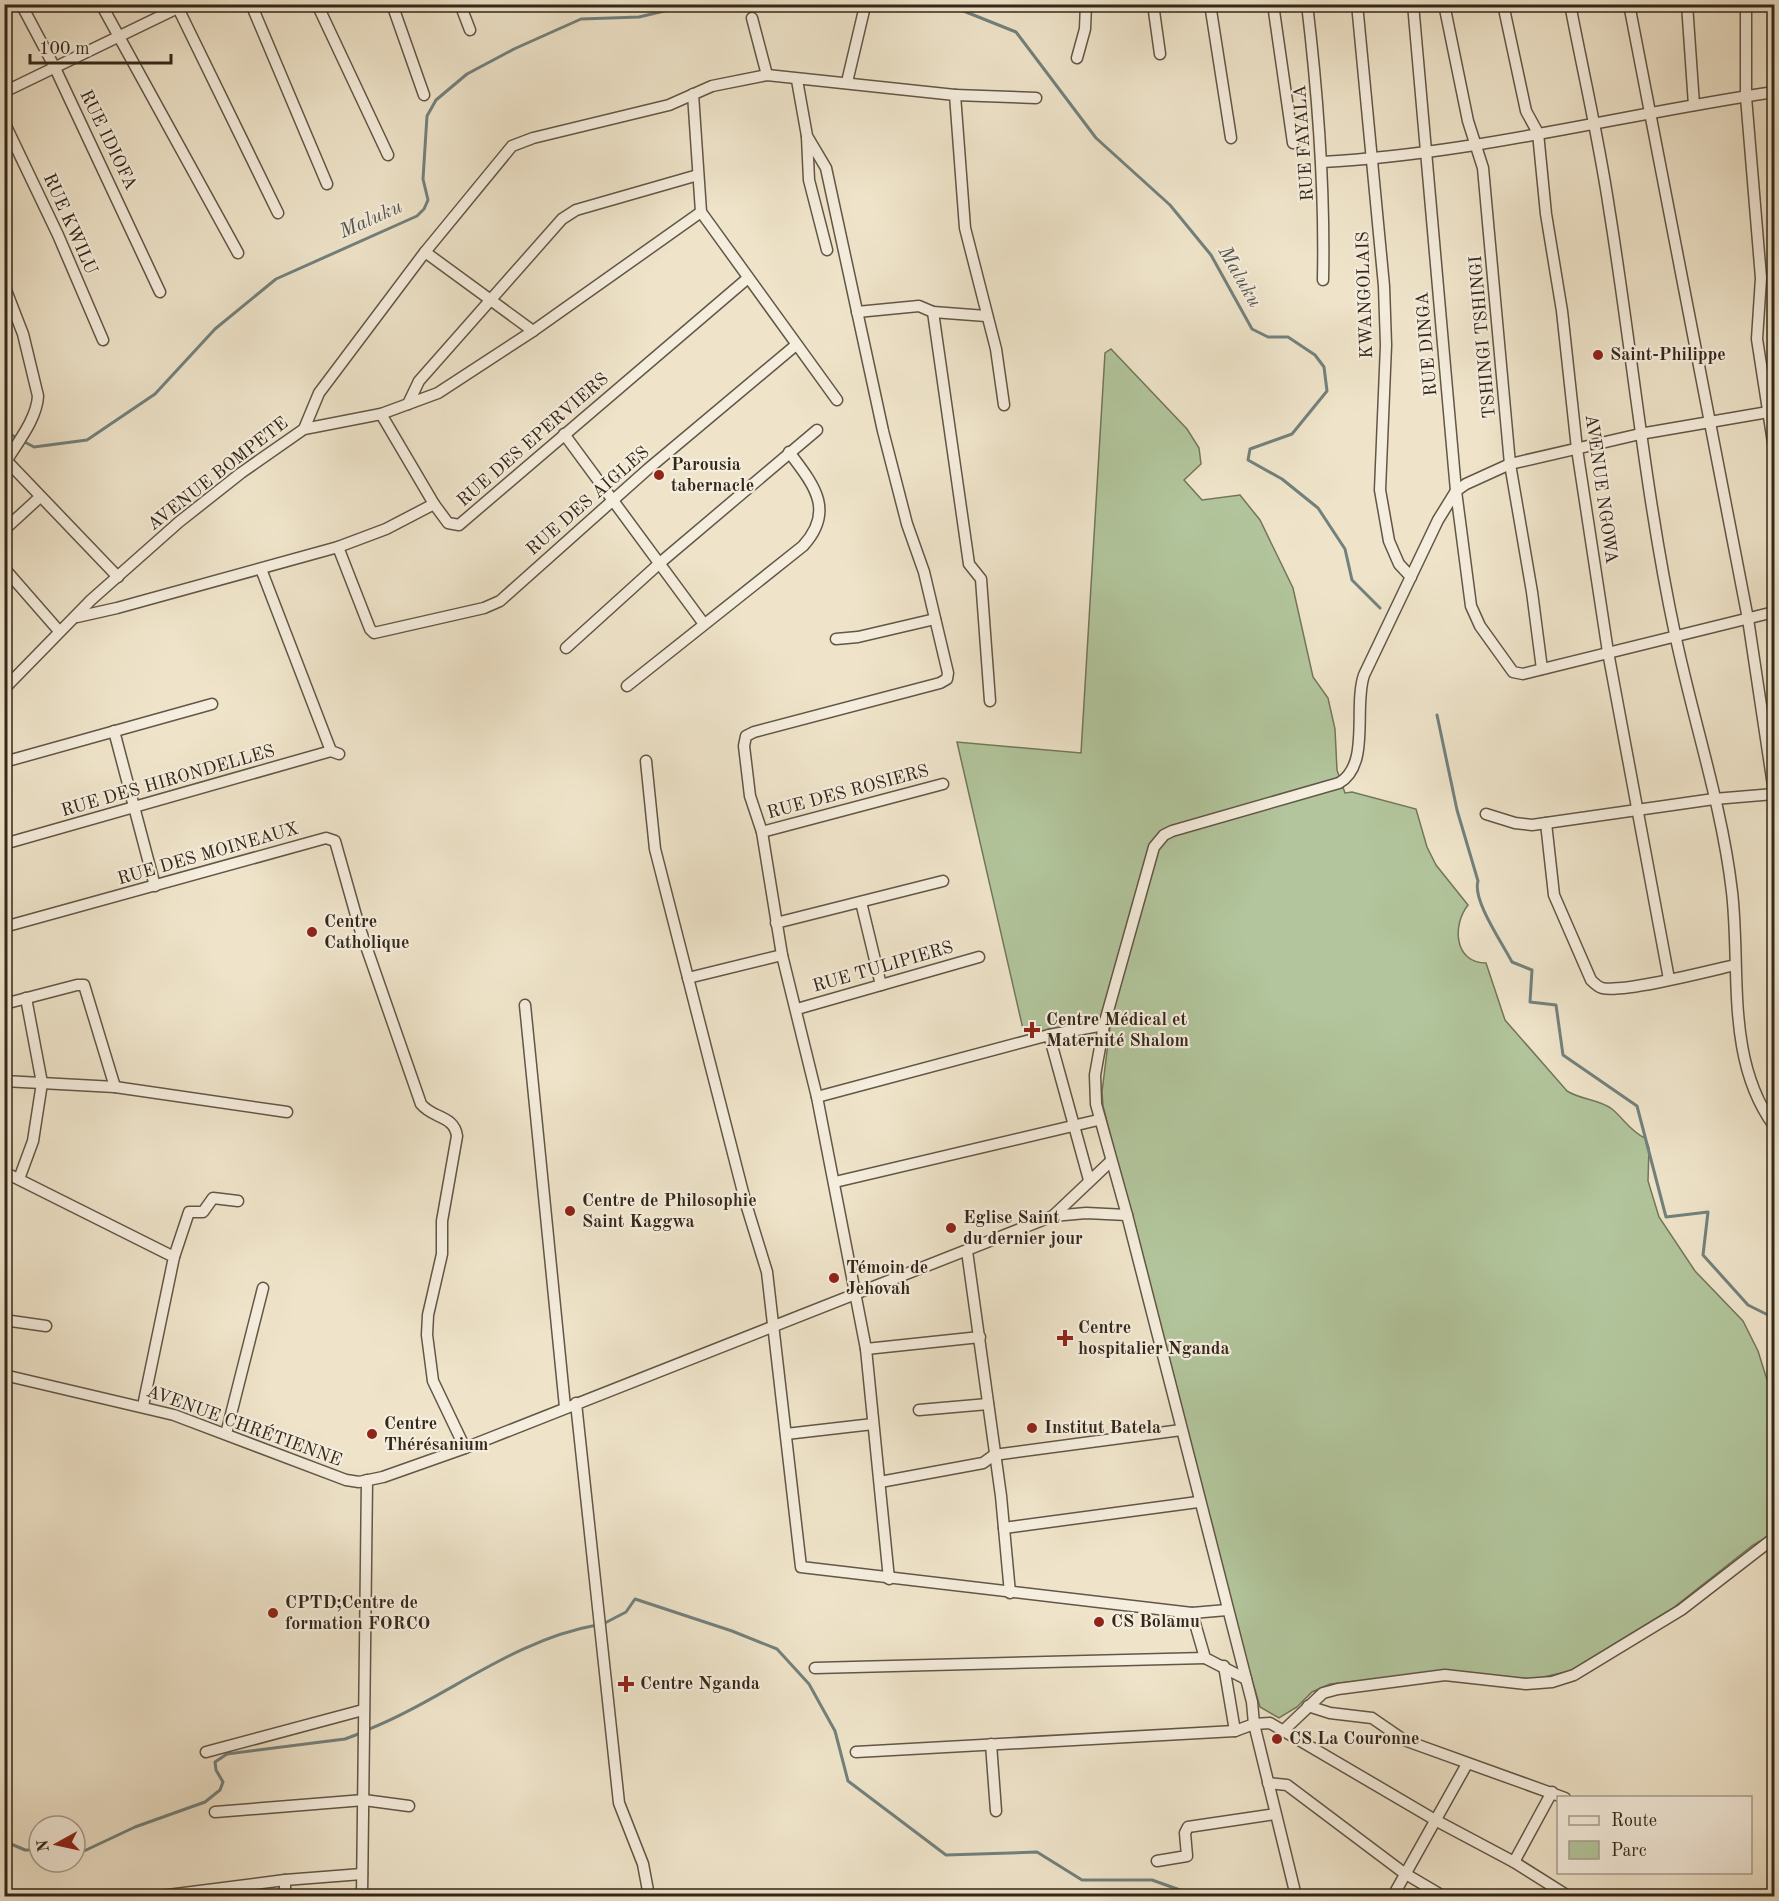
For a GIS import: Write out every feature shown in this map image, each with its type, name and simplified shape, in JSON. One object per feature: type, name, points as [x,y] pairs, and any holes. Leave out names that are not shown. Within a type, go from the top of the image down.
[{"type":"street","name":"RUE IDIOFA","points":[[21,4],[55,68],[160,292]]},
{"type":"street","points":[[100,4],[238,253]]},
{"type":"street","points":[[251,4],[327,184]]},
{"type":"street","points":[[317,4],[388,155]]},
{"type":"street","points":[[392,4],[424,95]]},
{"type":"street","points":[[460,4],[470,30]]},
{"type":"street","points":[[1153,4],[1160,54]]},
{"type":"street","points":[[1210,4],[1231,138]]},
{"type":"street","points":[[1273,4],[1293,143]]},
{"type":"street","name":"RUE FAYALA","points":[[1307,4],[1317,89],[1322,162],[1325,217],[1323,280]]},
{"type":"street","name":"KWANGOLAIS","points":[[1357,4],[1370,160],[1378,214],[1385,333],[1380,490],[1389,541],[1399,564],[1411,578]]},
{"type":"street","name":"RUE DINGA","points":[[1413,4],[1456,492],[1471,606],[1480,626],[1510,669],[1523,674],[1542,669]]},
{"type":"street","name":"TSHINGI TSHINGI","points":[[1444,4],[1487,197],[1510,464],[1532,592],[1542,669]]},
{"type":"street","name":"AVENUE NGOWA","points":[[1503,4],[1526,111],[1538,133],[1546,214],[1562,311],[1577,449],[1608,652],[1624,749],[1638,809],[1669,979]]},
{"type":"street","points":[[1570,4],[1609,204],[1640,434],[1675,634],[1714,799],[1732,892],[1737,1008],[1752,1086],[1774,1126]]},
{"type":"street","points":[[1486,814],[1515,823],[1545,823],[1714,799],[1774,793],[1748,619],[1709,422],[1687,295],[1648,114],[1629,4]]},
{"type":"street","points":[[1687,4],[1694,105]]},
{"type":"street","points":[[1746,4],[1746,97],[1761,278],[1757,339],[1771,412],[1774,449]]},
{"type":"street","points":[[4,92],[120,38],[180,6],[278,213]]},
{"type":"street","points":[[847,82],[865,6]]},
{"type":"street","points":[[1077,58],[1087,9]]},
{"type":"street","points":[[752,18],[767,75]]},
{"type":"street","points":[[304,429],[319,393],[425,252],[516,144],[669,105],[723,83],[767,75],[955,95],[1035,98]]},
{"type":"street","points":[[797,80],[807,136],[809,180],[827,250]]},
{"type":"street","points":[[1322,162],[1370,160],[1476,145],[1774,92]]},
{"type":"street","points":[[693,94],[701,212],[837,400]]},
{"type":"street","points":[[955,95],[963,217],[996,349],[1004,405]]},
{"type":"street","name":"RUE KWILU","points":[[4,122],[55,228],[103,340]]},
{"type":"street","points":[[807,136],[826,168],[896,484],[924,572],[948,673],[944,682],[746,736],[744,746],[750,796],[762,832],[782,955],[817,1097],[866,1349],[889,1579]]},
{"type":"street","points":[[408,404],[419,381],[492,302],[562,219],[570,214],[698,175]]},
{"type":"street","name":"AVENUE BOMPETE","points":[[5,686],[118,576],[241,473],[304,429],[381,414],[438,393],[533,331],[701,212]]},
{"type":"street","points":[[425,252],[533,331]]},
{"type":"street","name":"RUE DES EPERVIERS","points":[[77,616],[117,608],[338,547],[386,529],[434,504],[448,523],[459,525],[748,278]]},
{"type":"street","points":[[4,285],[21,326],[37,390],[38,403],[20,439],[6,459],[118,576]]},
{"type":"street","points":[[857,312],[919,306],[933,312],[986,316]]},
{"type":"street","points":[[933,312],[969,564],[981,579],[990,701]]},
{"type":"street","name":"RUE DES AIGLES","points":[[338,547],[370,629],[377,633],[494,605],[613,499],[796,345]]},
{"type":"street","points":[[1296,1896],[1254,1724],[1246,1678],[1198,1502],[1127,1215],[1098,1120],[1095,1075],[1104,1025],[1151,858],[1159,840],[1172,831],[1254,809],[1347,778],[1356,763],[1361,683],[1438,520],[1456,492],[1479,476],[1510,464],[1640,434],[1771,412]]},
{"type":"street","points":[[381,414],[434,504]]},
{"type":"street","points":[[566,648],[661,562],[789,452],[818,430]]},
{"type":"street","points":[[564,434],[661,562],[704,624]]},
{"type":"street","points":[[627,686],[814,535],[820,509],[817,494],[789,452]]},
{"type":"street","points":[[4,530],[40,497]]},
{"type":"street","points":[[4,568],[59,631]]},
{"type":"street","name":"RUE DES HIRONDELLES","points":[[4,844],[335,752],[261,569]]},
{"type":"street","points":[[1542,669],[1675,634],[1774,612]]},
{"type":"street","points":[[836,639],[858,637],[935,619]]},
{"type":"street","points":[[4,762],[212,704]]},
{"type":"street","points":[[114,731],[155,886]]},
{"type":"street","points":[[646,761],[655,849],[746,1204],[765,1265],[775,1327],[801,1567],[1192,1613],[1227,1610]]},
{"type":"street","name":"RUE DES ROSIERS","points":[[762,832],[943,784]]},
{"type":"street","points":[[1545,823],[1554,895],[1591,981],[1602,988],[1611,988],[1735,965]]},
{"type":"street","name":"RUE DES MOINEAUX","points":[[4,927],[332,839],[338,847],[359,926],[421,1104],[425,1110],[453,1122],[456,1128],[457,1136],[442,1221],[442,1254],[428,1315],[427,1335],[433,1381],[465,1448]]},
{"type":"street","points":[[776,923],[943,881]]},
{"type":"street","points":[[861,902],[881,985]]},
{"type":"street","points":[[688,978],[782,955]]},
{"type":"street","name":"RUE TULIPIERS","points":[[797,1009],[979,957]]},
{"type":"street","points":[[4,1004],[84,985],[115,1087]]},
{"type":"street","points":[[19,1179],[33,1141],[42,1083],[26,998]]},
{"type":"street","points":[[525,1005],[570,1405],[602,1630],[619,1803],[643,1864],[649,1896]]},
{"type":"street","points":[[817,1097],[1049,1035],[1104,1025]]},
{"type":"street","points":[[1049,1035],[1089,1180]]},
{"type":"street","points":[[4,1081],[115,1087],[287,1112]]},
{"type":"street","points":[[835,1182],[1098,1120]]},
{"type":"street","points":[[1053,1216],[1111,1161]]},
{"type":"street","points":[[4,1172],[174,1257]]},
{"type":"street","points":[[143,1406],[174,1257],[189,1212],[203,1212],[213,1198],[238,1201]]},
{"type":"street","points":[[362,1896],[367,1480],[465,1448],[1053,1216],[1086,1213],[1127,1215]]},
{"type":"street","points":[[967,1251],[980,1337],[1010,1593]]},
{"type":"street","points":[[226,1434],[263,1288]]},
{"type":"street","points":[[4,1320],[46,1326]]},
{"type":"street","points":[[866,1349],[980,1337]]},
{"type":"street","name":"AVENUE CHRÉTIENNE","points":[[4,1375],[143,1406],[226,1434],[335,1476],[359,1482],[367,1480]]},
{"type":"street","points":[[920,1410],[988,1404]]},
{"type":"street","points":[[786,1434],[873,1424]]},
{"type":"street","points":[[880,1482],[983,1463],[994,1455],[1181,1430]]},
{"type":"street","points":[[1004,1528],[1198,1502]]},
{"type":"street","points":[[1284,1730],[1308,1706],[1329,1691],[1424,1677],[1454,1675],[1527,1684],[1552,1682],[1574,1675],[1681,1610],[1774,1538]]},
{"type":"street","points":[[1192,1613],[1205,1658]]},
{"type":"street","points":[[815,1668],[1205,1658],[1246,1678]]},
{"type":"street","points":[[1224,1666],[1235,1731]]},
{"type":"street","points":[[1308,1706],[1330,1713],[1372,1718],[1404,1740],[1562,1796]]},
{"type":"street","points":[[206,1752],[363,1712]]},
{"type":"street","points":[[856,1752],[1235,1731],[1254,1724],[1270,1723],[1437,1821],[1515,1862],[1568,1896]]},
{"type":"street","points":[[991,1744],[996,1811]]},
{"type":"street","points":[[1393,1896],[1467,1764]]},
{"type":"street","points":[[1268,1783],[1287,1785],[1404,1873],[1443,1896]]},
{"type":"street","points":[[1515,1862],[1552,1792]]},
{"type":"street","points":[[215,1812],[364,1800],[409,1806]]},
{"type":"street","points":[[1157,1862],[1187,1856],[1185,1833],[1188,1827],[1275,1814]]},
{"type":"street","points":[[160,1896],[285,1880],[362,1874]]},
{"type":"street","points":[[285,1880],[285,1896]]},
{"type":"green space","points":[[1111,349],[1187,429],[1199,448],[1201,464],[1184,480],[1202,500],[1240,495],[1260,520],[1293,588],[1313,677],[1328,698],[1335,729],[1337,770],[1345,793],[1352,792],[1416,809],[1427,847],[1436,865],[1468,905],[1463,913],[1458,932],[1462,950],[1467,957],[1486,963],[1505,1020],[1567,1091],[1612,1109],[1635,1132],[1645,1138],[1649,1148],[1648,1181],[1659,1217],[1695,1271],[1743,1321],[1758,1351],[1774,1402],[1774,1533],[1753,1545],[1673,1608],[1570,1671],[1535,1679],[1490,1677],[1455,1671],[1330,1684],[1312,1692],[1297,1707],[1279,1718],[1260,1707],[1217,1560],[1103,1106],[1102,1092],[1111,1019],[1042,1034],[1040,1026],[1023,1029],[957,742],[1081,753],[1105,353]]},
{"type":"waterway","name":"Maluku","points":[[4,431],[34,447],[87,440],[155,394],[215,329],[276,279],[417,216],[424,209],[428,200],[423,179],[427,116],[436,100],[467,74],[514,49],[581,19],[639,17],[694,4]]},
{"type":"waterway","name":"Maluku","points":[[946,4],[1016,32],[1096,138],[1170,205],[1211,255],[1252,329],[1268,337],[1288,337],[1315,355],[1324,367],[1327,391],[1292,434],[1250,449],[1248,460],[1282,479],[1318,508],[1345,549],[1352,580],[1380,608]]},
{"type":"waterway","points":[[1437,715],[1457,810],[1478,881],[1477,889],[1480,899],[1489,922],[1512,962],[1532,970],[1530,1002],[1556,1005],[1563,1055],[1637,1106],[1666,1217],[1708,1212],[1703,1255],[1748,1305],[1774,1318]]},
{"type":"waterway","points":[[603,1624],[626,1612],[635,1599],[732,1631],[777,1649],[809,1684],[835,1731],[848,1781],[946,1855],[1037,1852],[1082,1880],[1152,1880],[1197,1896]]},
{"type":"waterway","points":[[367,1730],[424,1703],[536,1643],[597,1625]]},
{"type":"waterway","points":[[87,1850],[135,1827],[205,1802],[220,1790],[223,1782],[216,1770],[215,1762],[227,1754],[345,1739],[361,1733]]},
{"type":"waterway","points":[[4,1841],[27,1850]]},
{"type":"place","name":"Saint-Philippe","points":[[1598,355]]},
{"type":"place","name":"Parousia tabernacle","points":[[659,475]]},
{"type":"place","name":"Centre Catholique","points":[[312,932]]},
{"type":"place","name":"Centre Médical et Maternité Shalom","points":[[1032,1030]]},
{"type":"place","name":"Centre de Philosophie Saint Kaggwa","points":[[570,1211]]},
{"type":"place","name":"Eglise Saint du dernier jour","points":[[951,1228]]},
{"type":"place","name":"Témoin de Jehovah","points":[[834,1278]]},
{"type":"place","name":"Centre hospitalier Nganda","points":[[1065,1338]]},
{"type":"place","name":"Institut Batela","points":[[1032,1428]]},
{"type":"place","name":"Centre Thérésanium","points":[[372,1434]]},
{"type":"place","name":"CPTD;Centre de formation FORCO","points":[[273,1613]]},
{"type":"place","name":"CS Bolamu","points":[[1099,1622]]},
{"type":"place","name":"Centre Nganda","points":[[626,1684]]},
{"type":"place","name":"CS La Couronne","points":[[1277,1739]]}]
